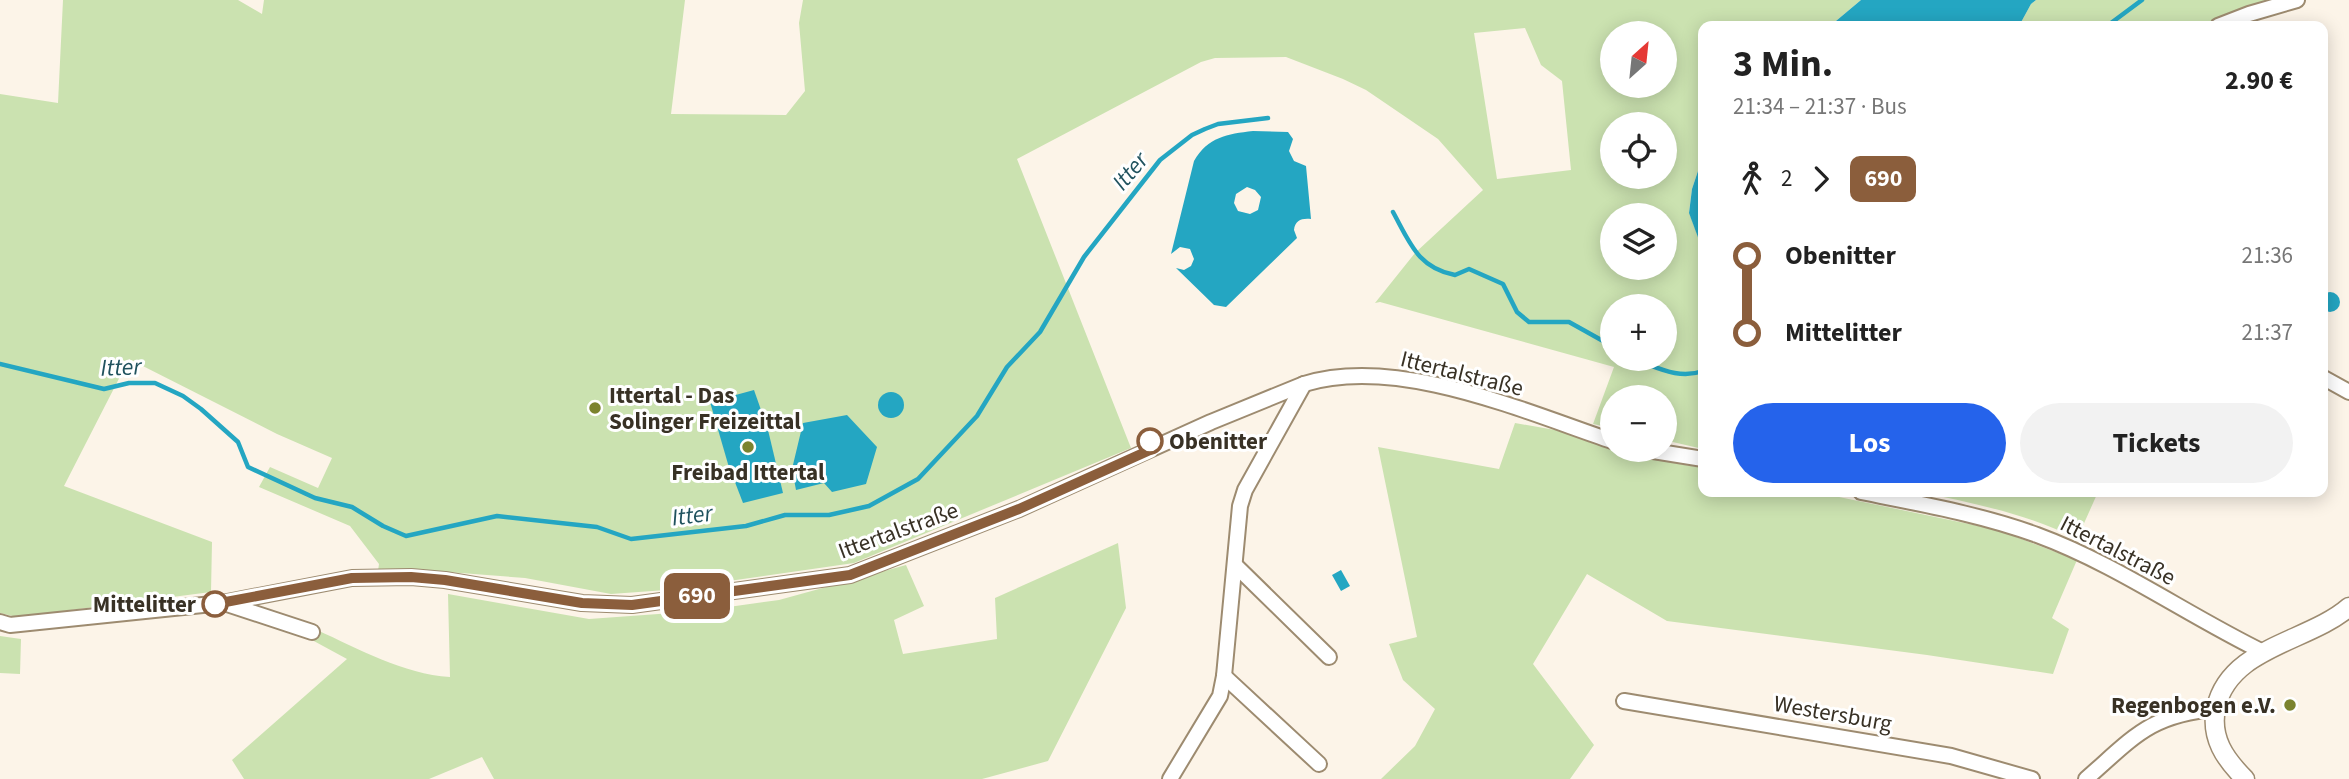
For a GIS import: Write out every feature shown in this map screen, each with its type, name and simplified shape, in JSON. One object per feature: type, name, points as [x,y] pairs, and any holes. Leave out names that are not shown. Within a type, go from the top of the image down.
[{"type":"street","points":[[2231,21],[2297,0]]},
{"type":"street","name":"Ittertalstraße","points":[[0,622],[10,625],[222,603],[352,578],[411,577],[445,580],[582,603],[632,605],[850,575],[1019,509],[1212,422],[1304,384],[1354,375],[1412,381],[1464,392],[1600,437]]},
{"type":"street","points":[[2328,380],[2349,392]]},
{"type":"street","points":[[1170,779],[1220,696],[1240,506],[1245,490],[1304,384]]},
{"type":"street","points":[[1677,455],[1698,458]]},
{"type":"street","name":"Ittertalstraße","points":[[1885,497],[1982,517],[2038,535],[2085,556],[2263,652]]},
{"type":"street","points":[[1235,565],[1329,657]]},
{"type":"street","points":[[222,603],[313,632]]},
{"type":"street","points":[[2245,779],[2223,754],[2217,742],[2214,728],[2220,694],[2229,680],[2263,652],[2330,620],[2349,607]]},
{"type":"street","points":[[1224,676],[1319,764]]},
{"type":"street","name":"Westersburg","points":[[1624,701],[1951,756],[2032,779]]},
{"type":"street","points":[[2086,779],[2137,734],[2155,723],[2188,711],[2216,709]]},
{"type":"green space","points":[[63,0],[238,0],[262,14],[264,0],[685,0],[671,114],[786,115],[805,91],[799,23],[803,0],[1861,0],[1836,21],[1698,21],[1698,171],[1689,212],[1698,237],[1698,448],[1677,443],[1677,385],[1607,385],[1613,371],[1677,371],[1677,294],[1600,294],[1600,363],[1380,302],[1375,303],[1415,253],[1483,190],[1438,139],[1366,90],[1286,57],[1215,58],[1201,62],[1017,159],[1131,448],[854,563],[666,590],[611,594],[525,578],[434,571],[378,571],[379,564],[350,526],[259,487],[270,467],[318,488],[332,458],[277,434],[129,359],[64,486],[212,542],[211,592],[17,617],[0,613],[0,94],[58,103]],"holes":[[[1525,28],[1541,65],[1562,81],[1571,170],[1497,179],[1474,33]]]},
{"type":"green space","points":[[2036,0],[2284,0],[2224,21],[2022,21]]},
{"type":"green space","points":[[1600,405],[1600,425],[1593,424]]},
{"type":"green space","points":[[1515,423],[1561,431],[1600,445],[1600,462],[1669,462],[1698,467],[1698,497],[1839,497],[1998,530],[2077,560],[2052,618],[2069,629],[2053,674],[1667,621],[1587,574],[1533,664],[1594,745],[1570,779],[1381,779],[1415,746],[1435,709],[1403,680],[1389,644],[1417,637],[1378,447],[1499,469]]},
{"type":"green space","points":[[1942,497],[2096,497],[2077,539],[2040,523]]},
{"type":"green space","points":[[1118,543],[1126,608],[1048,761],[982,779],[494,779],[482,757],[429,779],[244,779],[232,760],[347,659],[312,640],[317,630],[398,666],[450,677],[448,594],[589,619],[700,611],[779,600],[906,565],[924,606],[894,620],[903,654],[997,639],[995,598]]},
{"type":"green space","points":[[0,636],[21,639],[20,674],[0,673]]},
{"type":"water","points":[[1861,0],[2036,0],[2022,21],[1836,21]]},
{"type":"water","points":[[1253,131],[1288,132],[1293,139],[1289,151],[1294,161],[1306,166],[1311,219],[1297,222],[1294,230],[1297,238],[1226,307],[1214,305],[1176,268],[1184,270],[1191,266],[1194,259],[1190,249],[1180,247],[1171,254],[1194,161],[1199,153],[1219,138]],"holes":[[[1247,187],[1255,190],[1261,197],[1258,210],[1250,214],[1238,211],[1234,203],[1236,194]]]},
{"type":"water","points":[[1698,171],[1698,237],[1689,213]]},
{"type":"water","points":[[2328,292],[2334,293],[2339,298],[2337,309],[2328,312]]},
{"type":"water","name":"Freibad Ittertal","points":[[754,390],[768,430],[783,493],[743,503],[728,464],[710,402]]},
{"type":"water","points":[[891,392],[900,396],[904,405],[900,414],[891,418],[882,414],[878,405],[882,396]]},
{"type":"water","points":[[847,415],[877,447],[866,484],[832,492],[824,483],[796,490],[792,469],[803,423]]},
{"type":"water","points":[[1341,570],[1350,586],[1341,591],[1332,575]]},
{"type":"waterway","name":"Itter","points":[[2114,21],[2142,0]]},
{"type":"waterway","name":"Itter","points":[[0,364],[104,389],[129,383],[155,383],[183,396],[238,442],[248,467],[315,498],[352,507],[406,536],[497,516],[597,527],[631,539],[746,526],[785,515],[829,515],[869,506],[918,479],[977,416],[1007,367],[1040,332],[1084,257],[1160,160],[1192,135],[1205,129],[1218,124],[1268,118]]},
{"type":"waterway","name":"Itter","points":[[1393,212],[1416,252],[1432,267],[1455,275],[1469,269],[1503,284],[1517,312],[1529,322],[1569,322],[1600,339]]},
{"type":"waterway","name":"Itter","points":[[1668,371],[1685,374],[1698,372]]},
{"type":"bus line","name":"690","points":[[215,604],[352,578],[411,577],[445,580],[582,603],[632,605],[850,575],[1019,509],[1150,450],[1150,441]]},
{"type":"place","name":"Ittertal - Das Solinger Freizeittal","points":[[595,408]]},
{"type":"place","name":"Obenitter","points":[[1150,441]]},
{"type":"place","name":"Freibad Ittertal","points":[[748,447]]},
{"type":"place","name":"Mittelitter","points":[[215,604]]},
{"type":"place","name":"Regenbogen e.V.","points":[[2290,705]]}]
